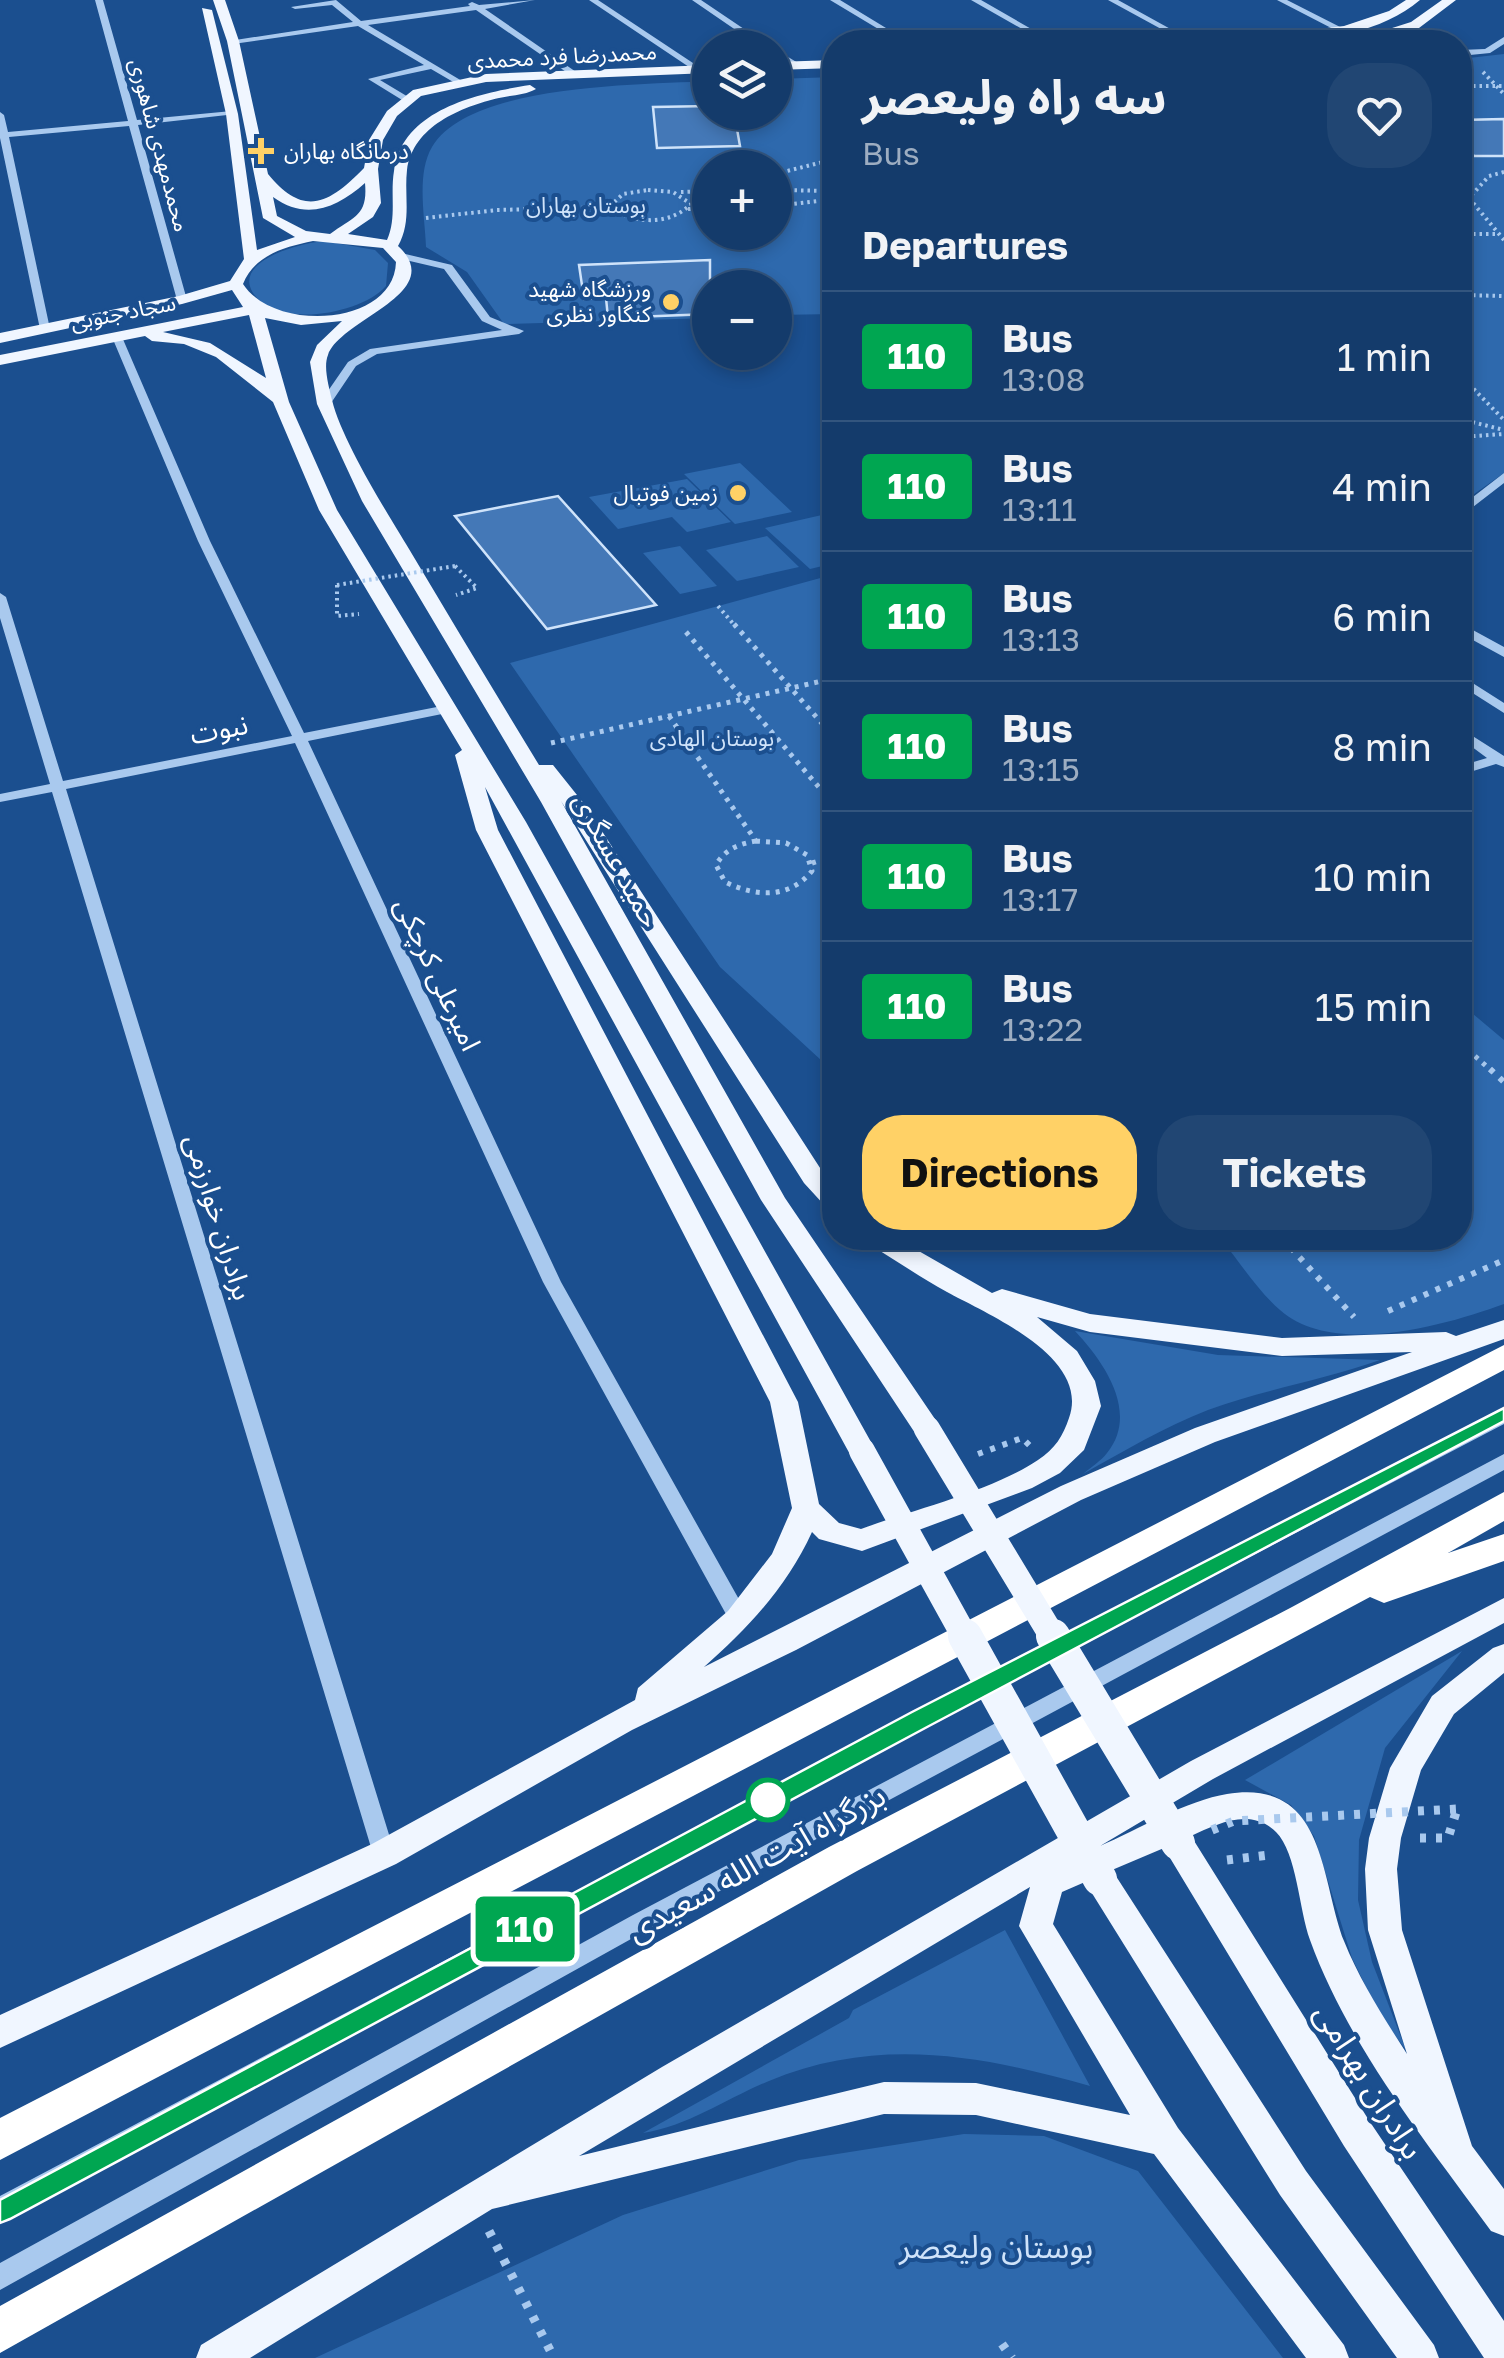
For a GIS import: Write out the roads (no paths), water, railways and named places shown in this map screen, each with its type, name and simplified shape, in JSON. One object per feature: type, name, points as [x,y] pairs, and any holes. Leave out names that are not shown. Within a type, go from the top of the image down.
[{"type":"highway","points":[[0,2140],[1495,1341]]},
{"type":"highway","name":"بزرگراه آیت الله سعیدی","points":[[0,2330],[843,1859],[1305,1617],[1504,1505]]},
{"type":"highway","points":[[1305,1617],[1504,1546]]},
{"type":"main road","points":[[203,0],[232,114],[252,260]]},
{"type":"main road","points":[[220,0],[233,41],[270,218],[313,237]]},
{"type":"main road","points":[[1398,30],[1415,25],[1450,0]]},
{"type":"main road","points":[[1330,30],[1393,16],[1409,1]]},
{"type":"main road","points":[[792,65],[822,64]]},
{"type":"main road","name":"محمدرضا فرد محمدی","points":[[407,100],[433,86],[458,81],[692,72]]},
{"type":"main road","name":"محمدرضا فرد محمدی","points":[[359,314],[400,289],[406,272],[396,252],[401,220],[400,168],[416,135],[438,118],[463,106],[520,90],[692,73]]},
{"type":"main road","points":[[792,75],[822,74]]},
{"type":"main road","points":[[458,81],[449,85],[447,92],[474,96],[520,90]]},
{"type":"main road","points":[[336,236],[368,214],[374,202],[371,170],[381,128],[407,100]]},
{"type":"main road","points":[[262,174],[276,197],[292,206],[304,207],[336,201],[371,170]]},
{"type":"main road","points":[[359,314],[302,320],[255,309],[242,298],[236,284],[252,260],[281,245],[313,237],[336,236],[396,252]]},
{"type":"main road","name":"سجاد جنوبی","points":[[0,338],[182,300],[236,284]]},
{"type":"main road","points":[[255,309],[281,402],[328,510],[516,822],[1100,1879],[1293,2183],[1420,2358]]},
{"type":"main road","name":"سجاد جنوبی","points":[[0,360],[255,309]]},
{"type":"main road","name":"حمید عسگری","points":[[359,314],[322,348],[318,362],[325,404],[371,501],[486,692],[774,1200],[949,1465]]},
{"type":"main road","points":[[117,337],[161,336],[209,349],[257,375],[281,402]]},
{"type":"main road","points":[[486,692],[578,809],[822,1187]]},
{"type":"main road","points":[[451,715],[487,830],[784,1402],[806,1508],[829,1531],[862,1540],[1022,1482],[1050,1466],[1074,1443],[1087,1406],[1081,1381],[1067,1358],[1025,1321],[898,1250]]},
{"type":"main road","points":[[953,1284],[1090,1323],[1158,1334],[1282,1347],[1495,1341]]},
{"type":"main road","points":[[0,2032],[384,1854],[621,1721],[785,1642],[1071,1494],[1205,1435],[1495,1341]]},
{"type":"main road","name":"برادران بهرامی","points":[[949,1465],[1356,2134],[1504,2354]]},
{"type":"main road","points":[[621,1721],[739,1619],[790,1548],[806,1508]]},
{"type":"main road","points":[[223,2355],[472,2199],[1202,1770],[1504,1609]]},
{"type":"main road","points":[[1458,2154],[1384,1930],[1381,1869],[1390,1820],[1415,1752],[1443,1705],[1504,1656]]},
{"type":"main road","points":[[1330,2358],[1165,2140],[1036,1926],[1048,1883],[1222,1808],[1267,1807],[1290,1824],[1305,1850],[1316,1908],[1338,1965],[1387,2053],[1504,2219]]},
{"type":"main road","points":[[472,2199],[884,2098],[976,2099],[1165,2140]]},
{"type":"street","name":"محمدمهدی شاهوری","points":[[99,0],[182,300]]},
{"type":"street","points":[[466,0],[574,74]]},
{"type":"street","points":[[233,41],[531,0]]},
{"type":"street","points":[[593,0],[692,63]]},
{"type":"street","points":[[696,0],[741,30]]},
{"type":"street","points":[[834,0],[884,30]]},
{"type":"street","points":[[975,0],[1029,30]]},
{"type":"street","points":[[1112,0],[1168,30]]},
{"type":"street","points":[[1282,0],[1340,29]]},
{"type":"street","points":[[295,7],[332,1],[360,24],[458,81]]},
{"type":"street","points":[[1472,52],[1487,51],[1504,40]]},
{"type":"street","points":[[407,100],[372,78],[432,66]]},
{"type":"street","points":[[0,114],[45,329]]},
{"type":"street","points":[[2,135],[232,114]]},
{"type":"street","points":[[325,404],[352,364],[374,350],[519,332],[486,319],[448,266],[396,252]]},
{"type":"street","name":"امیرعلی کرچکی","points":[[117,337],[204,541],[300,738],[552,1282],[739,1619]]},
{"type":"street","points":[[1472,504],[1500,484]]},
{"type":"street","name":"برادران خوارزمی","points":[[0,596],[384,1854]]},
{"type":"street","points":[[1472,633],[1504,653]]},
{"type":"street","points":[[1472,687],[1504,708]]},
{"type":"street","name":"نبوت","points":[[0,798],[300,738],[451,715]]},
{"type":"street","points":[[1472,740],[1501,761]]},
{"type":"street","points":[[1472,769],[1501,761]]},
{"type":"street","points":[[0,2209],[933,1712],[1504,1416]]},
{"type":"street","points":[[0,2276],[641,1922],[1504,1461]]},
{"type":"place","name":"درمانگاه بهاران","points":[[261,151]]},
{"type":"place","name":"ورزشگاه شهید کنگاور نظری","points":[[671,302]]},
{"type":"place","name":"زمین فوتبال","points":[[738,493]]},
{"type":"park label","name":"بوستان بهاران","points":[[586,205]]},
{"type":"park label","name":"بوستان الهادی","points":[[712,738]]},
{"type":"park label","name":"بوستان ولیعصر","points":[[996,2247]]}]
